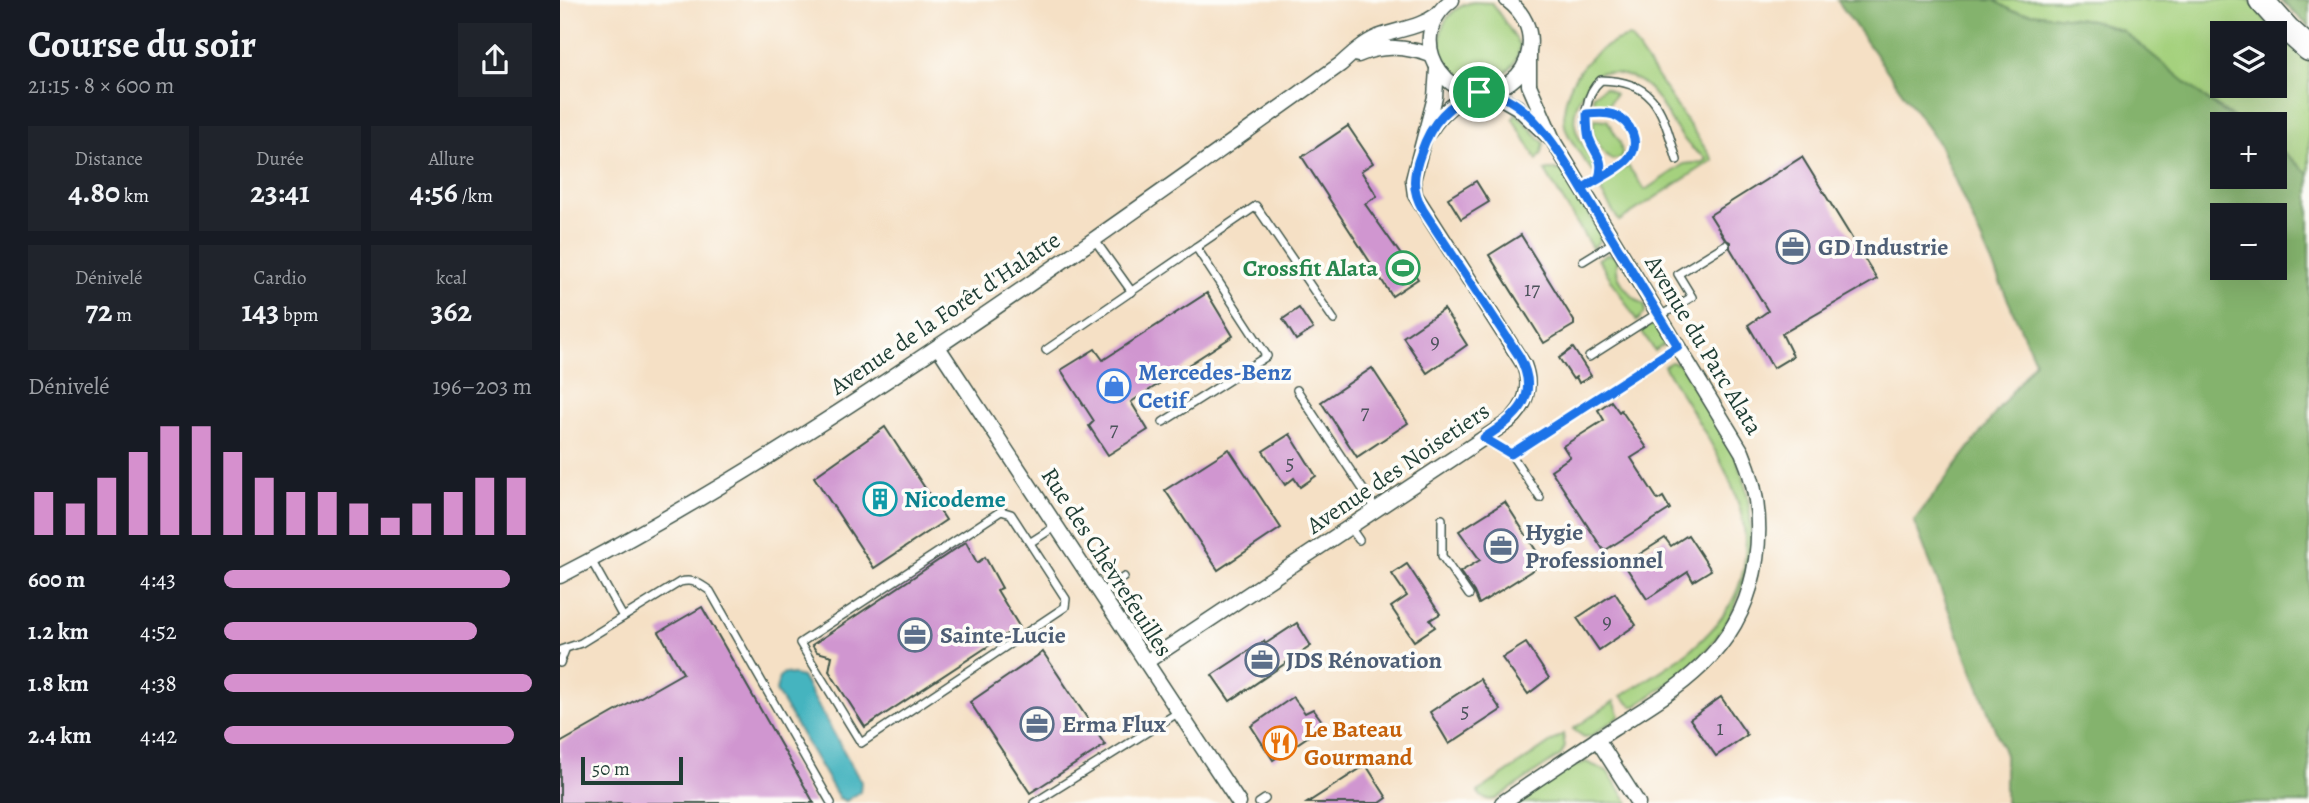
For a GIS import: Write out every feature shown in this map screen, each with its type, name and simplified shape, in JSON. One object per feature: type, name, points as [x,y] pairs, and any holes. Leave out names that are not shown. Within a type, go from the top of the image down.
[{"type":"highway","points":[[2261,0],[2309,49]]},
{"type":"street","points":[[1437,15],[1452,0]]},
{"type":"street","name":"Avenue du Parc Alata","points":[[1502,803],[1675,688],[1713,654],[1735,622],[1745,600],[1755,566],[1758,521],[1750,472],[1731,433],[1555,144],[1529,85],[1530,41],[1527,24],[1511,1]]},
{"type":"street","name":"Avenue des Noisetiers","points":[[1146,662],[1508,422],[1519,411],[1526,397],[1527,372],[1519,356],[1415,195],[1413,180],[1436,89],[1430,37],[1437,15]]},
{"type":"street","name":"Avenue de la Forêt d'Halatte","points":[[560,576],[714,491],[938,347],[1341,64],[1371,40],[1416,26],[1437,15]]},
{"type":"street","name":"Avenue de la Forêt d'Halatte","points":[[1341,64],[1362,53],[1387,47],[1406,48],[1434,62]]},
{"type":"street","name":"Avenue des Noisetiers","points":[[1425,138],[1450,107],[1462,99],[1506,85],[1515,78],[1529,53]]},
{"type":"street","name":"Avenue du Parc Alata","points":[[1434,62],[1453,84],[1484,92],[1517,107],[1555,144]]},
{"type":"street","name":"Rue des Chèvrefeuilles","points":[[938,347],[1239,803]]},
{"type":"street","points":[[1597,739],[1639,803]]},
{"type":"lane","points":[[1599,178],[1602,163],[1590,141],[1587,114],[1588,96],[1601,80],[1620,80],[1640,87],[1654,100],[1664,117],[1677,160]]},
{"type":"lane","points":[[1582,189],[1627,162],[1632,154],[1634,138],[1624,121],[1616,116],[1606,113],[1587,114]]},
{"type":"lane","points":[[1046,349],[1256,206],[1334,320]]},
{"type":"lane","points":[[1094,239],[1132,292]]},
{"type":"lane","points":[[1583,261],[1614,242]]},
{"type":"lane","points":[[1588,357],[1692,297],[1678,274],[1725,245]]},
{"type":"lane","points":[[1163,422],[1268,356],[1196,247]]},
{"type":"lane","points":[[1511,454],[1678,346]]},
{"type":"lane","points":[[1297,390],[1377,509]]},
{"type":"lane","points":[[1484,438],[1511,454],[1540,498]]},
{"type":"lane","points":[[1001,511],[1011,514],[1031,542],[1066,599],[1065,607],[861,743],[800,643],[1001,511]]},
{"type":"lane","points":[[1442,519],[1442,555],[1469,595]]},
{"type":"lane","points":[[1031,542],[1056,526]]},
{"type":"lane","points":[[1350,527],[1359,540]]},
{"type":"lane","points":[[591,560],[623,617]]},
{"type":"lane","points":[[1100,593],[1124,577]]},
{"type":"lane","points":[[560,663],[563,650],[581,643],[680,582],[698,582],[710,591],[831,803]]},
{"type":"lane","points":[[1034,803],[1179,712]]},
{"type":"green space","points":[[1837,0],[1994,0],[2012,11],[2092,20],[2123,31],[2224,112],[2210,112],[2210,189],[2287,189],[2287,155],[2309,174],[2309,803],[2005,803],[2005,755],[1914,521],[2035,361],[1939,144]]},
{"type":"green space","points":[[1994,0],[2250,0],[2266,21],[2210,21],[2210,98],[2287,98],[2287,41],[2309,61],[2309,174],[2287,155],[2287,112],[2226,112],[2092,20],[2012,11]]},
{"type":"green space","points":[[2281,0],[2309,0],[2309,27]]},
{"type":"green space","points":[[1473,2],[1492,3],[1520,45],[1516,59],[1508,70],[1500,76],[1481,82],[1465,79],[1452,70],[1444,56],[1441,40],[1444,24],[1454,11]]},
{"type":"green space","points":[[1630,37],[1713,160],[1619,221],[1601,192],[1607,179],[1628,166],[1645,190],[1684,164],[1703,162],[1706,158],[1688,144],[1646,86],[1620,74],[1600,72],[1584,91],[1577,106],[1574,122],[1580,140],[1589,154],[1595,170],[1593,172],[1573,143],[1566,131],[1564,111],[1572,82],[1591,58],[1603,48]]},
{"type":"green space","points":[[1605,87],[1615,94],[1608,106],[1601,108],[1594,104],[1593,95]]},
{"type":"green space","points":[[1516,113],[1544,143],[1537,160],[1513,119]]},
{"type":"green space","points":[[1594,119],[1607,120],[1620,142],[1623,158],[1612,160],[1603,152],[1592,133]]},
{"type":"green space","points":[[1562,170],[1601,234],[1599,242],[1592,248],[1545,171]]},
{"type":"green space","points":[[1608,254],[1618,260],[1618,273],[1624,286],[1645,305],[1645,313],[1637,321],[1598,259]]},
{"type":"green space","points":[[1650,324],[1658,327],[1664,337],[1663,345],[1655,351],[1641,330]]},
{"type":"green space","points":[[1671,362],[1680,364],[1737,460],[1749,507],[1749,557],[1735,604],[1710,646],[1675,679],[1636,706],[1632,706],[1621,696],[1688,652],[1722,617],[1740,581],[1746,546],[1740,510],[1727,474],[1664,366]]},
{"type":"green space","points":[[1614,701],[1620,716],[1591,736],[1584,737],[1573,729]]},
{"type":"green space","points":[[1563,734],[1565,747],[1561,755],[1496,799],[1486,799],[1478,792]]},
{"type":"green space","points":[[1586,762],[1607,771],[1629,803],[1515,803],[1566,769]]},
{"type":"water","points":[[784,673],[802,677],[861,782],[860,792],[846,801],[839,798],[776,691],[779,677]]},
{"type":"building","points":[[1348,126],[1373,163],[1361,171],[1377,196],[1365,204],[1418,279],[1392,296],[1302,157]]},
{"type":"building","name":"GD Industrie","points":[[1802,157],[1877,279],[1782,334],[1793,356],[1773,368],[1748,325],[1768,311],[1730,248],[1730,242],[1725,239],[1710,215]]},
{"type":"building","points":[[1476,181],[1489,202],[1461,219],[1448,198]]},
{"type":"building","points":[[1521,235],[1574,321],[1574,325],[1544,343],[1489,255]]},
{"type":"building","name":"Mercedes-Benz Cetif","points":[[1207,293],[1233,336],[1131,402],[1148,430],[1108,455],[1089,426],[1094,421],[1061,370],[1095,349],[1103,360]]},
{"type":"building","points":[[1299,308],[1313,329],[1296,340],[1283,319]]},
{"type":"building","points":[[1444,309],[1467,345],[1427,373],[1403,337]]},
{"type":"building","points":[[1573,348],[1591,376],[1579,383],[1576,377],[1573,379],[1559,358]]},
{"type":"building","points":[[1372,368],[1408,423],[1357,457],[1321,402]]},
{"type":"building","points":[[1611,401],[1619,412],[1621,410],[1647,448],[1631,458],[1658,500],[1663,497],[1670,509],[1604,551],[1551,470],[1570,457],[1563,446],[1604,420],[1598,410]]},
{"type":"building","name":"Nicodeme","points":[[885,427],[946,520],[874,568],[814,477]]},
{"type":"building","points":[[1290,434],[1316,476],[1300,487],[1294,478],[1285,485],[1263,451]]},
{"type":"building","points":[[1229,449],[1281,528],[1218,570],[1165,490]]},
{"type":"building","name":"Hygie Professionnel","points":[[1505,502],[1544,563],[1479,604],[1460,572],[1480,560],[1459,531]]},
{"type":"building","points":[[1688,535],[1711,570],[1693,581],[1688,572],[1647,599],[1624,564],[1665,538],[1671,546]]},
{"type":"building","name":"Sainte-Lucie","points":[[966,542],[977,563],[985,557],[1002,588],[997,590],[1019,626],[865,727],[829,671],[832,656],[817,652],[812,645]]},
{"type":"building","points":[[1407,564],[1440,614],[1430,620],[1435,627],[1414,641],[1391,607],[1407,596],[1392,574]]},
{"type":"building","points":[[1615,593],[1636,625],[1599,650],[1577,618]]},
{"type":"building","points":[[702,607],[814,803],[560,803],[560,743],[683,673],[659,632]]},
{"type":"building","name":"JDS Rénovation","points":[[1297,623],[1311,646],[1230,701],[1212,675]]},
{"type":"building","points":[[1526,643],[1549,678],[1528,694],[1502,658]]},
{"type":"building","name":"Erma Flux","points":[[1043,652],[1105,745],[1030,793],[970,702]]},
{"type":"building","points":[[1480,679],[1501,710],[1449,744],[1430,712]]},
{"type":"building","name":"Le Bateau Gourmand","points":[[1293,697],[1305,713],[1313,709],[1325,725],[1273,760],[1251,726]]},
{"type":"building","points":[[1721,697],[1747,735],[1716,756],[1690,719]]},
{"type":"building","points":[[1366,765],[1387,798],[1380,803],[1307,803]]},
{"type":"place","name":"GD Industrie","points":[[1793,247]]},
{"type":"place","name":"Crossfit Alata","points":[[1403,268]]},
{"type":"place","name":"Mercedes-Benz Cetif","points":[[1114,386]]},
{"type":"place","name":"Nicodeme","points":[[880,499]]},
{"type":"place","name":"Hygie Professionnel","points":[[1501,546]]},
{"type":"place","name":"Sainte-Lucie","points":[[915,635]]},
{"type":"place","name":"JDS Rénovation","points":[[1262,660]]},
{"type":"place","name":"Erma Flux","points":[[1037,724]]},
{"type":"place","name":"Le Bateau Gourmand","points":[[1280,743]]},
{"type":"route","points":[[1479,92],[1456,102],[1432,127],[1425,138],[1413,187],[1423,210],[1527,372],[1523,405],[1514,417],[1484,438],[1511,454],[1678,346],[1582,189],[1599,178],[1602,169],[1602,163],[1587,131],[1587,114],[1606,113],[1616,116],[1631,129],[1634,145],[1627,162],[1582,189],[1555,144],[1531,118],[1504,98],[1489,91],[1479,92]]}]
